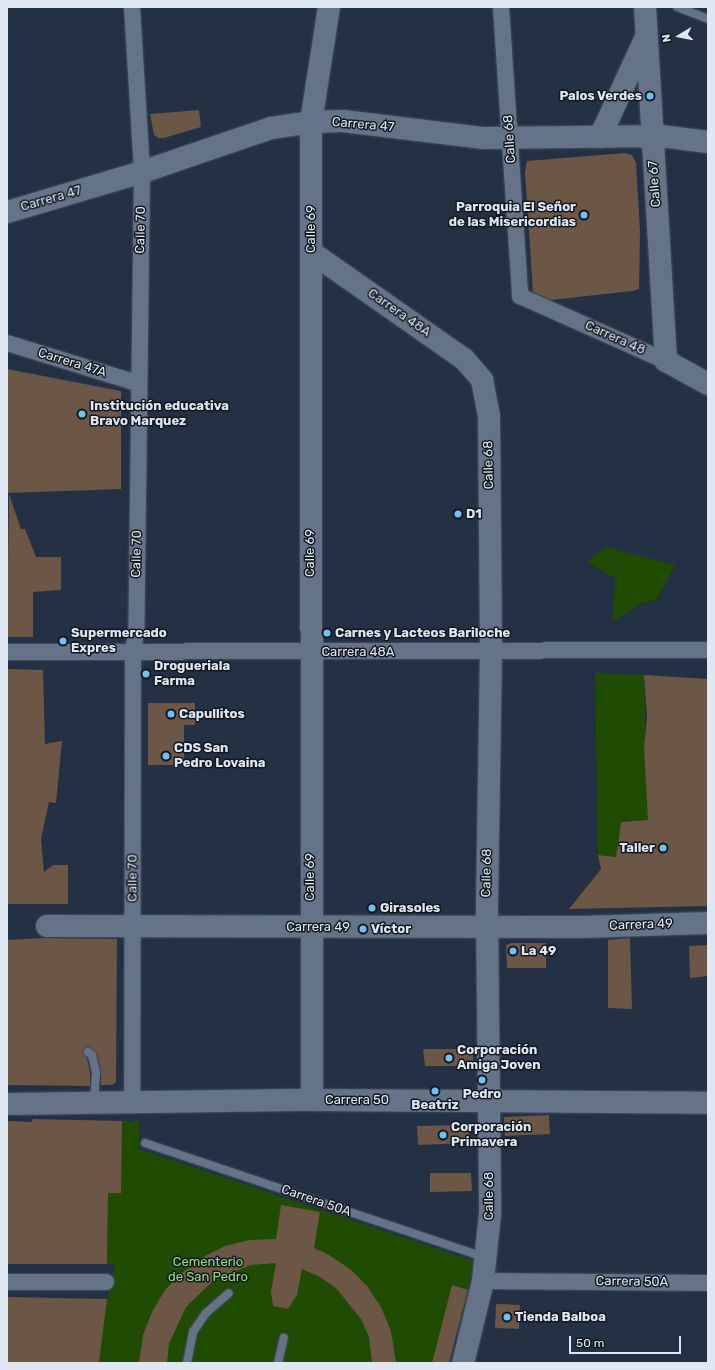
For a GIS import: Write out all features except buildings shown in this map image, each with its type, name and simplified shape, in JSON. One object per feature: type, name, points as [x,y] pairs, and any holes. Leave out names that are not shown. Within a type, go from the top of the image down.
[{"type":"street","name":"Calle 70","points":[[132,7],[142,172],[138,383],[136,631],[132,652],[132,1101]]},
{"type":"street","name":"Calle 69","points":[[312,1100],[310,652],[312,122],[328,7]]},
{"type":"street","name":"Calle 68","points":[[501,7],[520,296]]},
{"type":"street","name":"Calle 67","points":[[645,7],[666,361]]},
{"type":"street","points":[[600,137],[646,35],[654,7]]},
{"type":"street","name":"Carrera 47","points":[[7,212],[142,172],[271,128],[312,122],[343,121],[469,137],[510,139],[652,136],[708,142]]},
{"type":"street","name":"Carrera 48A","points":[[311,252],[464,359],[482,380]]},
{"type":"street","name":"Carrera 48","points":[[520,296],[666,361],[708,384]]},
{"type":"street","name":"Carrera 47A","points":[[7,343],[138,383]]},
{"type":"street","name":"Calle 68","points":[[463,1363],[483,1281],[487,1258],[490,1214],[488,927],[491,651],[489,416],[482,380]]},
{"type":"street","name":"Carrera 48A","points":[[7,652],[708,650]]},
{"type":"street","name":"Carrera 49","points":[[47,926],[311,928],[582,927],[708,923]]},
{"type":"street","name":"Carrera 50","points":[[7,1104],[132,1101],[312,1100],[708,1103]]},
{"type":"street","name":"Carrera 50A","points":[[483,1281],[708,1283]]},
{"type":"street","points":[[7,1282],[106,1282]]},
{"type":"lane","points":[[676,7],[708,19]]},
{"type":"lane","points":[[88,1052],[92,1055],[96,1073],[94,1102]]},
{"type":"lane","name":"Carrera 50A","points":[[145,1143],[487,1258]]},
{"type":"lane","points":[[187,1363],[193,1332],[206,1313],[229,1292]]},
{"type":"lane","points":[[278,1363],[284,1338]]},
{"type":"green space","points":[[606,547],[675,565],[656,600],[639,604],[613,622],[615,578],[586,562]]},
{"type":"green space","points":[[595,673],[644,675],[648,820],[621,822],[616,857],[598,855]]},
{"type":"green space","name":"Cementerio de San Pedro","points":[[122,1121],[139,1121],[139,1149],[471,1260],[474,1265],[449,1363],[98,1363],[107,1299],[115,1265],[107,1264],[108,1193],[121,1192]]},
{"type":"place","name":"Palos Verdes","points":[[650,96]]},
{"type":"place","name":"Parroquia El Señor de las Misericordias","points":[[584,215]]},
{"type":"place","name":"Institución educativa Bravo Marquez","points":[[82,414]]},
{"type":"place","name":"D1","points":[[458,514]]},
{"type":"place","name":"Carnes y Lacteos Bariloche","points":[[327,633]]},
{"type":"place","name":"Supermercado Expres","points":[[63,641]]},
{"type":"place","name":"Drogueriala Farma","points":[[146,674]]},
{"type":"place","name":"Capullitos","points":[[171,714]]},
{"type":"place","name":"CDS San Pedro Lovaina","points":[[166,756]]},
{"type":"place","name":"Taller","points":[[663,848]]},
{"type":"place","name":"Girasoles","points":[[372,908]]},
{"type":"place","name":"Víctor","points":[[363,929]]},
{"type":"place","name":"La 49","points":[[513,951]]},
{"type":"place","name":"Corporación Amiga Joven","points":[[449,1058]]},
{"type":"place","name":"Pedro","points":[[482,1080]]},
{"type":"place","name":"Beatriz","points":[[435,1091]]},
{"type":"place","name":"Corporación Primavera","points":[[443,1135]]},
{"type":"place","name":"Tienda Balboa","points":[[507,1317]]}]
